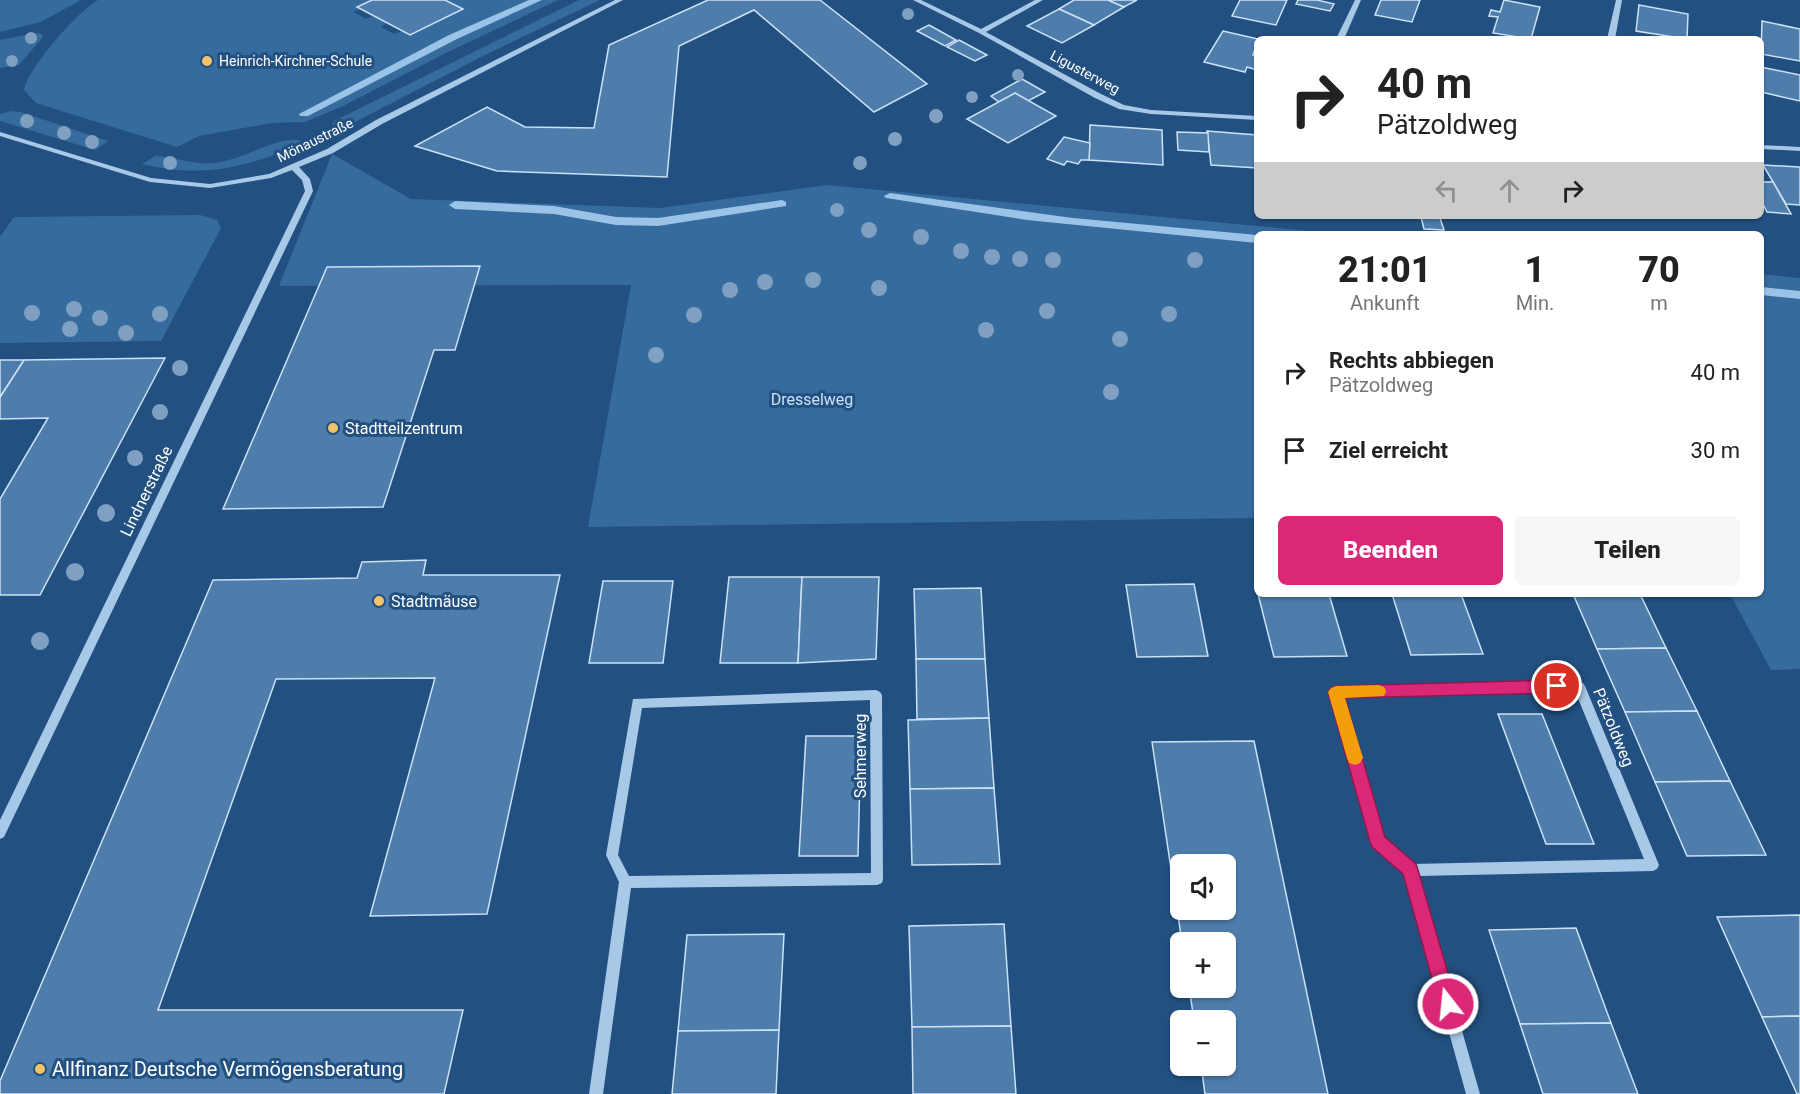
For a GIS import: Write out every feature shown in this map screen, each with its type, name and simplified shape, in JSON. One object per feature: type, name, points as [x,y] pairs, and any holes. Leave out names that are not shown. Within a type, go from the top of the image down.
[{"type":"street","name":"Mönaustraße","points":[[0,134],[150,180],[210,186],[271,176],[330,151],[379,122],[620,0]]},
{"type":"street","name":"Ligusterweg","points":[[916,0],[1122,107],[1151,112],[1254,118]]},
{"type":"street","points":[[981,32],[1040,0]]},
{"type":"street","points":[[1341,36],[1358,0]]},
{"type":"street","points":[[1612,36],[1619,0]]},
{"type":"street","points":[[1764,147],[1800,149]]},
{"type":"street","name":"Lindnerstraße","points":[[0,833],[309,191],[306,179],[293,166]]},
{"type":"street","name":"Pätzoldweg","points":[[1579,686],[1653,865],[1410,870],[1378,842],[1336,692],[1579,686]]},
{"type":"street","name":"Sehmerweg","points":[[876,695],[877,879],[625,882],[612,855],[637,703],[876,695]]},
{"type":"street","points":[[1410,870],[1473,1094]]},
{"type":"street","points":[[596,1094],[625,882]]},
{"type":"green space","points":[[0,0],[81,0],[41,22],[0,32]]},
{"type":"green space","name":"Heinrich-Kirchner-Schule","points":[[98,0],[372,0],[353,12],[366,19],[373,16],[387,23],[381,27],[394,34],[402,31],[410,35],[462,9],[445,0],[558,0],[448,52],[343,106],[305,122],[272,123],[199,136],[177,147],[36,103],[24,90],[34,68],[55,41],[89,6]]},
{"type":"green space","points":[[579,0],[600,0],[483,56],[353,123],[334,130],[331,128],[334,121]]},
{"type":"green space","points":[[35,33],[42,34],[43,37],[19,65],[0,68],[0,40]]},
{"type":"green space","points":[[12,111],[108,141],[95,150],[0,121],[0,114]]},
{"type":"green space","points":[[298,140],[304,143],[264,159],[225,168],[185,170],[142,164],[155,156],[195,163],[220,162],[280,142]]},
{"type":"green space","name":"Dresselweg","points":[[332,154],[411,199],[660,208],[827,185],[1309,231],[1254,231],[1254,518],[588,527],[631,285],[279,286]]},
{"type":"green space","points":[[200,215],[217,220],[221,228],[161,341],[0,343],[0,237],[14,217]]},
{"type":"green space","points":[[1764,274],[1800,278],[1800,669],[1771,670],[1732,597],[1764,597]]},
{"type":"building","points":[[372,0],[445,0],[463,9],[410,35],[357,7]]},
{"type":"building","points":[[708,0],[820,0],[927,84],[874,112],[754,10],[679,46],[667,177],[497,171],[415,146],[487,107],[525,127],[594,128],[609,45]]},
{"type":"building","points":[[1074,0],[1108,0],[1124,7],[1094,25],[1059,9]]},
{"type":"building","points":[[1108,0],[1137,0],[1124,7]]},
{"type":"building","points":[[1240,0],[1287,0],[1276,25],[1232,16]]},
{"type":"building","points":[[1298,0],[1317,0],[1334,4],[1330,11],[1296,4]]},
{"type":"building","points":[[1381,0],[1420,0],[1412,22],[1375,15]]},
{"type":"building","points":[[1504,0],[1540,7],[1532,36],[1493,33],[1498,17],[1489,16],[1491,10],[1500,12]]},
{"type":"building","points":[[1639,5],[1688,14],[1687,36],[1668,36],[1636,31]]},
{"type":"building","points":[[1059,9],[1094,25],[1062,43],[1027,26]]},
{"type":"building","points":[[1762,21],[1800,29],[1800,61],[1764,55],[1764,36],[1762,36]]},
{"type":"building","points":[[929,25],[956,40],[945,46],[917,31]]},
{"type":"building","points":[[1223,31],[1254,38],[1254,69],[1247,67],[1245,72],[1204,62]]},
{"type":"building","points":[[959,40],[987,55],[975,61],[947,47]]},
{"type":"building","points":[[1764,68],[1800,75],[1800,101],[1764,93]]},
{"type":"building","points":[[1022,79],[1045,92],[1028,101],[1015,93],[999,102],[991,96]]},
{"type":"building","points":[[1015,93],[1056,116],[1008,143],[967,119]]},
{"type":"building","points":[[1090,125],[1162,130],[1163,165],[1089,160]]},
{"type":"building","points":[[1207,131],[1254,135],[1254,168],[1211,165]]},
{"type":"building","points":[[1177,132],[1208,133],[1209,152],[1178,150]]},
{"type":"building","points":[[1064,137],[1090,143],[1089,160],[1081,160],[1078,164],[1067,161],[1064,165],[1047,159]]},
{"type":"building","points":[[1764,165],[1800,167],[1800,205],[1786,204]]},
{"type":"building","points":[[1764,182],[1773,182],[1791,214],[1767,212],[1764,206]]},
{"type":"building","points":[[1422,219],[1440,219],[1444,230],[1424,229]]},
{"type":"building","name":"Stadtteilzentrum","points":[[480,266],[455,350],[434,350],[383,507],[223,509],[327,267]]},
{"type":"building","points":[[165,358],[40,595],[0,595],[0,499],[48,418],[0,419],[0,397],[24,360]]},
{"type":"building","points":[[0,360],[24,360],[0,397]]},
{"type":"building","points":[[426,560],[423,575],[560,575],[487,914],[370,916],[435,678],[276,679],[158,1010],[463,1010],[444,1094],[0,1094],[0,1081],[213,580],[357,578],[362,562]]},
{"type":"building","points":[[729,577],[802,577],[798,663],[720,663]]},
{"type":"building","points":[[802,577],[879,577],[876,659],[798,663]]},
{"type":"building","points":[[603,581],[673,581],[663,663],[589,663]]},
{"type":"building","points":[[1194,584],[1208,656],[1137,657],[1126,585]]},
{"type":"building","points":[[981,588],[985,659],[916,659],[914,589]]},
{"type":"building","points":[[1259,597],[1330,597],[1347,656],[1274,657]]},
{"type":"building","points":[[1393,597],[1462,597],[1483,654],[1411,655]]},
{"type":"building","points":[[1574,597],[1641,597],[1666,648],[1597,649]]},
{"type":"building","points":[[1666,648],[1697,711],[1625,712],[1597,649]]},
{"type":"building","points":[[916,659],[985,659],[989,718],[917,719]]},
{"type":"building","points":[[1697,711],[1730,781],[1655,782],[1625,712]]},
{"type":"building","points":[[1498,714],[1542,714],[1594,844],[1546,844]]},
{"type":"building","points":[[989,718],[994,788],[910,789],[908,720]]},
{"type":"building","points":[[806,736],[861,736],[858,856],[799,856]]},
{"type":"building","points":[[1254,741],[1328,1094],[1205,1094],[1203,1076],[1236,1076],[1236,1010],[1192,1010],[1191,998],[1236,998],[1236,932],[1180,932],[1179,920],[1236,920],[1236,854],[1170,854],[1170,862],[1152,742]]},
{"type":"building","points":[[1730,781],[1766,855],[1687,856],[1655,782]]},
{"type":"building","points":[[994,788],[1000,864],[912,865],[910,789]]},
{"type":"building","points":[[1800,915],[1800,1016],[1762,1017],[1717,917]]},
{"type":"building","points":[[1004,924],[1011,1026],[912,1027],[909,926]]},
{"type":"building","points":[[1576,928],[1611,1023],[1520,1024],[1489,930]]},
{"type":"building","points":[[784,934],[779,1030],[678,1031],[687,935]]},
{"type":"building","points":[[1800,1016],[1800,1094],[1797,1094],[1762,1017]]},
{"type":"building","points":[[1611,1023],[1638,1094],[1543,1094],[1520,1024]]},
{"type":"building","points":[[1011,1026],[1016,1094],[913,1094],[912,1027]]},
{"type":"building","points":[[779,1030],[776,1094],[672,1094],[678,1031]]},
{"type":"waterway","points":[[304,114],[453,37],[537,0]]},
{"type":"waterway","points":[[890,196],[1073,222],[1254,239]]},
{"type":"waterway","points":[[455,205],[554,210],[616,221],[658,222],[782,204]]},
{"type":"waterway","points":[[1764,291],[1800,295]]},
{"type":"slow traffic","points":[[1355,758],[1336,692],[1379,691]]},
{"type":"place","name":"Heinrich-Kirchner-Schule","points":[[207,61]]},
{"type":"place","name":"Stadtteilzentrum","points":[[333,428]]},
{"type":"place","name":"Stadtmäuse","points":[[379,601]]},
{"type":"place","name":"Allfinanz Deutsche Vermögensberatung","points":[[40,1069]]},
{"type":"route","points":[[1448,1004],[1410,870],[1378,842],[1336,692],[1557,686]]}]
